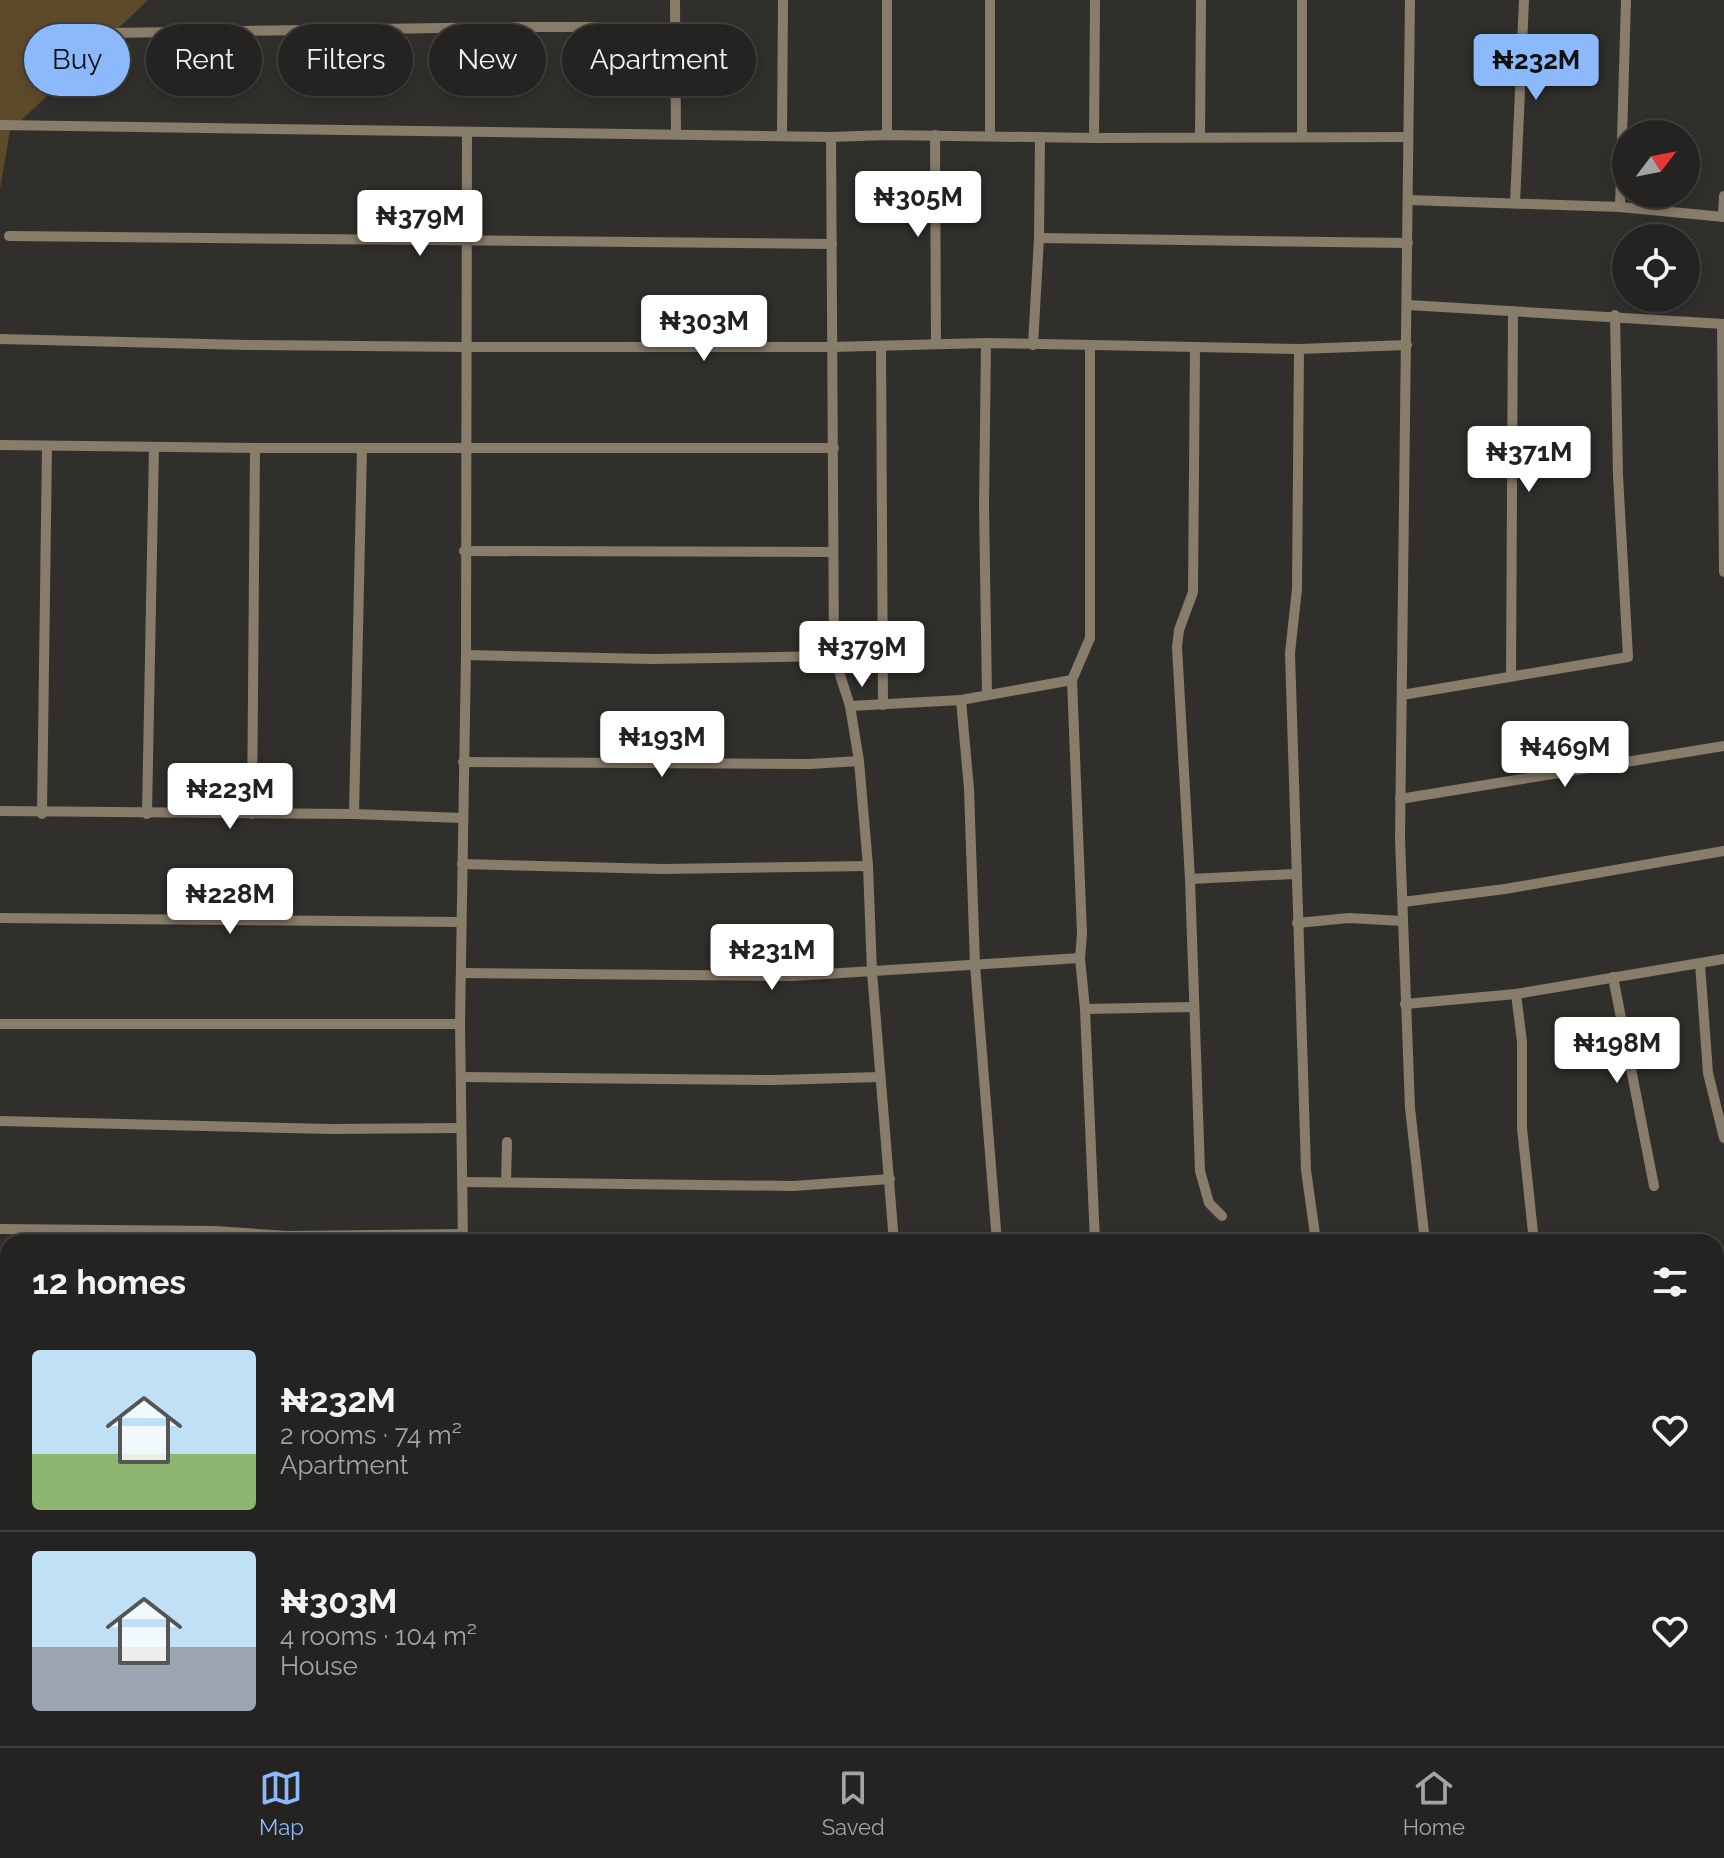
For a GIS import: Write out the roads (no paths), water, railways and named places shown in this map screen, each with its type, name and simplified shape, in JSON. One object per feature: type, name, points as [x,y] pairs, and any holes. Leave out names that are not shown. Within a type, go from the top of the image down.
[{"type":"street","points":[[675,0],[675,24]]},
{"type":"street","points":[[782,135],[783,0]]},
{"type":"street","points":[[887,0],[887,135]]},
{"type":"street","points":[[990,0],[990,136]]},
{"type":"street","points":[[1094,138],[1095,0]]},
{"type":"street","points":[[1200,137],[1201,0]]},
{"type":"street","points":[[1302,0],[1302,135]]},
{"type":"street","points":[[1410,0],[1400,799],[1410,1108],[1424,1234]]},
{"type":"street","points":[[1515,203],[1524,0]]},
{"type":"street","points":[[1623,120],[1626,0]]},
{"type":"street","points":[[130,33],[562,27]]},
{"type":"street","points":[[676,96],[676,134]]},
{"type":"street","points":[[0,125],[831,137],[1408,137]]},
{"type":"street","points":[[462,1234],[460,922],[466,655],[467,133]]},
{"type":"street","points":[[935,135],[936,344]]},
{"type":"street","points":[[831,137],[834,656],[850,706],[859,761],[893,1234]]},
{"type":"street","points":[[1033,345],[1040,137]]},
{"type":"street","points":[[1632,208],[1724,216],[1724,196]]},
{"type":"street","points":[[1409,200],[1612,207]]},
{"type":"street","points":[[9,236],[832,244]]},
{"type":"street","points":[[1039,238],[1408,243]]},
{"type":"street","points":[[1408,305],[1615,315],[1723,324],[1724,572]]},
{"type":"street","points":[[1511,677],[1513,311]]},
{"type":"street","points":[[1402,695],[1628,657],[1618,475],[1615,315]]},
{"type":"street","points":[[0,339],[465,347],[832,347],[986,343],[1299,349],[1407,345]]},
{"type":"street","points":[[986,343],[984,507],[987,694]]},
{"type":"street","points":[[1090,345],[1090,638],[1072,680],[1082,934],[1080,958],[1095,1234]]},
{"type":"street","points":[[881,346],[883,705]]},
{"type":"street","points":[[1195,347],[1193,592],[1179,630],[1177,647],[1190,879],[1200,1171],[1209,1203],[1222,1216]]},
{"type":"street","points":[[1299,349],[1297,589],[1290,653],[1306,1170],[1315,1234]]},
{"type":"street","points":[[0,445],[834,448]]},
{"type":"street","points":[[42,814],[47,446]]},
{"type":"street","points":[[147,814],[154,447]]},
{"type":"street","points":[[252,814],[255,448]]},
{"type":"street","points":[[354,814],[362,448]]},
{"type":"street","points":[[464,551],[832,552]]},
{"type":"street","points":[[466,655],[653,659],[834,656]]},
{"type":"street","points":[[850,706],[961,700],[1072,680]]},
{"type":"street","points":[[961,700],[969,789],[975,965],[996,1234]]},
{"type":"street","points":[[1400,799],[1724,746]]},
{"type":"street","points":[[463,762],[810,764],[859,761]]},
{"type":"street","points":[[0,811],[462,818]]},
{"type":"street","points":[[1403,902],[1505,889],[1724,851]]},
{"type":"street","points":[[462,864],[663,869],[868,866]]},
{"type":"street","points":[[1190,879],[1295,874]]},
{"type":"street","points":[[0,918],[460,922]]},
{"type":"street","points":[[1297,923],[1349,918],[1403,921]]},
{"type":"street","points":[[462,973],[793,976],[1080,958]]},
{"type":"street","points":[[1405,1004],[1516,994],[1724,959]]},
{"type":"street","points":[[1700,964],[1708,1073],[1724,1138]]},
{"type":"street","points":[[1613,977],[1654,1186]]},
{"type":"street","points":[[1516,994],[1522,1042],[1522,1128],[1533,1234]]},
{"type":"street","points":[[1085,1009],[1193,1007]]},
{"type":"street","points":[[0,1024],[460,1024]]},
{"type":"street","points":[[461,1077],[775,1080],[880,1077]]},
{"type":"street","points":[[0,1121],[331,1129],[460,1128]]},
{"type":"street","points":[[506,1182],[507,1142]]},
{"type":"street","points":[[463,1182],[793,1186],[890,1179]]},
{"type":"street","points":[[0,1229],[258,1234]]}]
